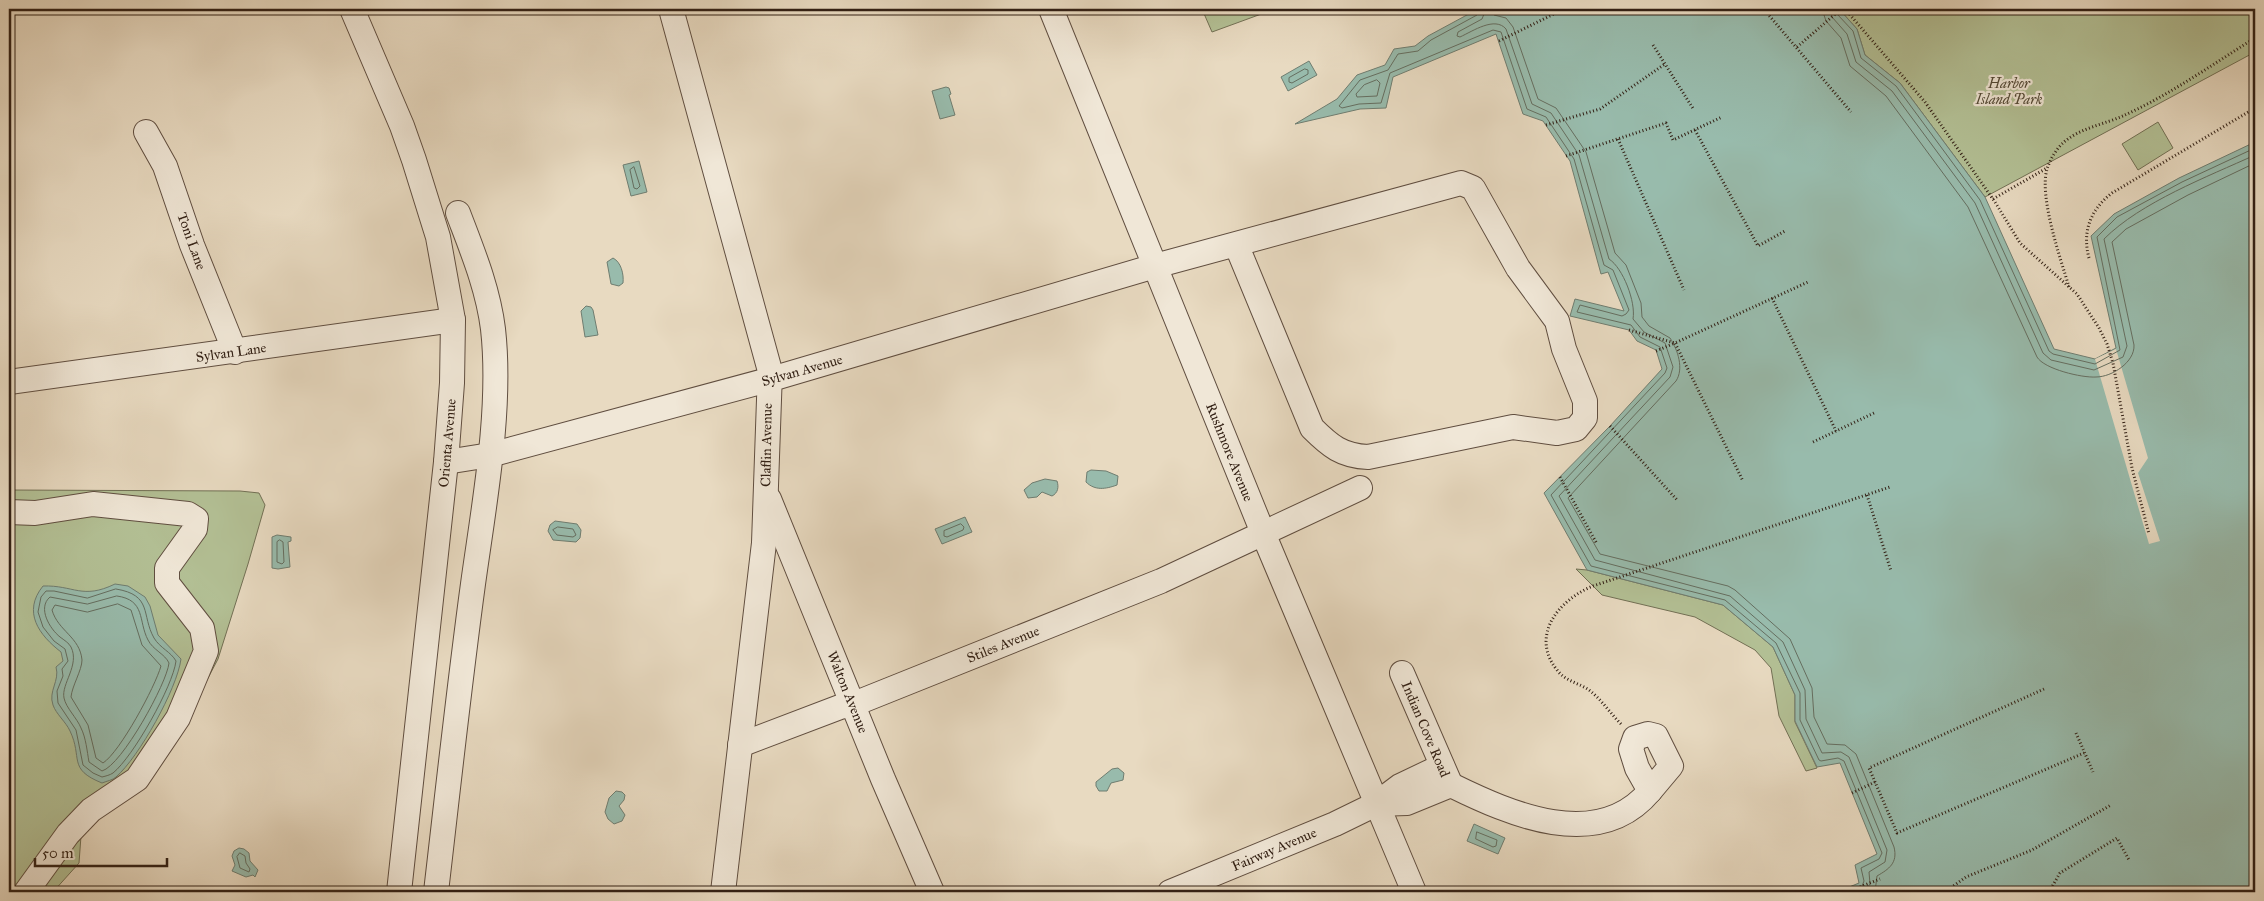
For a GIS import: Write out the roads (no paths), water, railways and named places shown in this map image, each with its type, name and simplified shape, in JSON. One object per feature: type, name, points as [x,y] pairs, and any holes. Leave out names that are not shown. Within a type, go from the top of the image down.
[{"type":"street","name":"Orienta Avenue","points":[[352,9],[402,126],[414,160],[438,237],[453,320],[452,383],[446,462],[399,892]]},
{"type":"street","name":"Claflin Avenue","points":[[671,9],[770,371],[768,380],[764,543],[723,892]]},
{"type":"street","name":"Rushmore Avenue","points":[[1051,9],[1263,533],[1414,892]]},
{"type":"street","name":"Toni Lane","points":[[146,132],[165,166],[192,245],[235,352]]},
{"type":"street","name":"Sylvan Avenue","points":[[446,462],[490,455],[768,380],[1155,266],[1236,244],[1461,183],[1473,188],[1518,268],[1557,321],[1564,349],[1585,401],[1585,418],[1576,429],[1557,433],[1513,427],[1368,457],[1352,456],[1327,443],[1312,428],[1236,244]]},
{"type":"street","points":[[436,892],[458,695],[490,455],[495,372],[493,328],[480,272],[458,213]]},
{"type":"street","name":"Sylvan Lane","points":[[9,382],[235,352],[453,320]]},
{"type":"street","name":"Stiles Avenue","points":[[740,745],[840,707],[854,704],[1161,581],[1360,488]]},
{"type":"street","name":"Walton Avenue","points":[[765,491],[854,704],[883,779],[932,892]]},
{"type":"street","points":[[9,512],[36,513],[93,504],[188,514],[196,519],[195,529],[167,568],[167,583],[202,628],[206,651],[178,718],[137,779],[91,810],[68,834],[26,892]]},
{"type":"street","name":"Indian Cove Road","points":[[1402,673],[1446,775],[1486,802],[1543,821],[1580,826],[1613,818],[1640,803],[1650,792],[1672,766],[1656,736],[1648,734],[1636,738],[1631,749],[1637,768],[1650,792]]},
{"type":"street","points":[[421,690],[458,695]]},
{"type":"street","name":"Indian Cove Road","points":[[1376,804],[1407,802],[1446,775]]},
{"type":"street","name":"Fairway Avenue","points":[[1170,892],[1335,824],[1376,804]]},
{"type":"water","points":[[1478,9],[1839,9],[1857,29],[1865,55],[1900,83],[1985,197],[2054,349],[2095,359],[2116,348],[2091,236],[2114,214],[2179,178],[2255,142],[2255,892],[1837,892],[1859,883],[1855,865],[1877,854],[1840,763],[1817,767],[1795,721],[1795,695],[1773,647],[1723,605],[1587,570],[1544,493],[1610,426],[1662,369],[1656,350],[1637,341],[1629,330],[1570,316],[1575,299],[1624,311],[1608,272],[1601,274],[1570,161],[1543,121],[1523,114],[1496,34],[1393,77],[1386,108],[1360,109],[1295,124],[1337,99],[1357,75],[1385,65],[1394,49],[1415,46],[1428,36]]},
{"type":"water","points":[[1309,61],[1317,75],[1288,91],[1281,77]]},
{"type":"water","points":[[946,87],[949,88],[951,94],[949,95],[955,115],[940,119],[932,91]]},
{"type":"water","points":[[639,161],[647,192],[631,196],[623,165]]},
{"type":"water","points":[[613,258],[620,265],[623,276],[623,283],[619,286],[611,284],[607,262]]},
{"type":"water","points":[[586,306],[591,307],[593,310],[598,335],[585,337],[581,311]]},
{"type":"water","points":[[1091,470],[1106,471],[1118,476],[1117,485],[1101,488],[1089,485],[1086,482],[1087,472]]},
{"type":"water","points":[[1045,479],[1057,481],[1057,492],[1052,496],[1042,492],[1037,497],[1028,498],[1024,490],[1032,483]]},
{"type":"water","points":[[965,517],[972,532],[942,544],[935,529]]},
{"type":"water","points":[[555,521],[577,524],[581,530],[580,538],[576,542],[553,540],[548,531],[550,525]]},
{"type":"water","points":[[277,535],[291,537],[291,541],[288,542],[290,567],[272,568],[272,537]]},
{"type":"water","points":[[115,584],[128,586],[145,597],[150,606],[158,635],[181,659],[178,672],[165,704],[146,739],[116,777],[102,783],[91,778],[80,768],[74,740],[53,705],[52,695],[57,677],[56,667],[63,661],[61,652],[40,631],[34,614],[34,605],[43,586],[54,586],[78,591],[94,591]]},
{"type":"water","points":[[1118,768],[1124,773],[1123,780],[1111,783],[1107,791],[1099,791],[1096,782],[1112,769]]},
{"type":"water","points":[[616,791],[622,792],[625,795],[624,800],[619,806],[625,815],[622,821],[614,824],[608,819],[605,812],[609,798]]},
{"type":"water","points":[[1474,824],[1505,838],[1498,854],[1467,841]]},
{"type":"water","points":[[239,848],[249,853],[250,861],[258,870],[255,877],[253,875],[246,877],[232,871],[235,865],[232,856],[234,851]]},
{"type":"park label","name":"Harbor Island Park","points":[[2009,92]]}]
